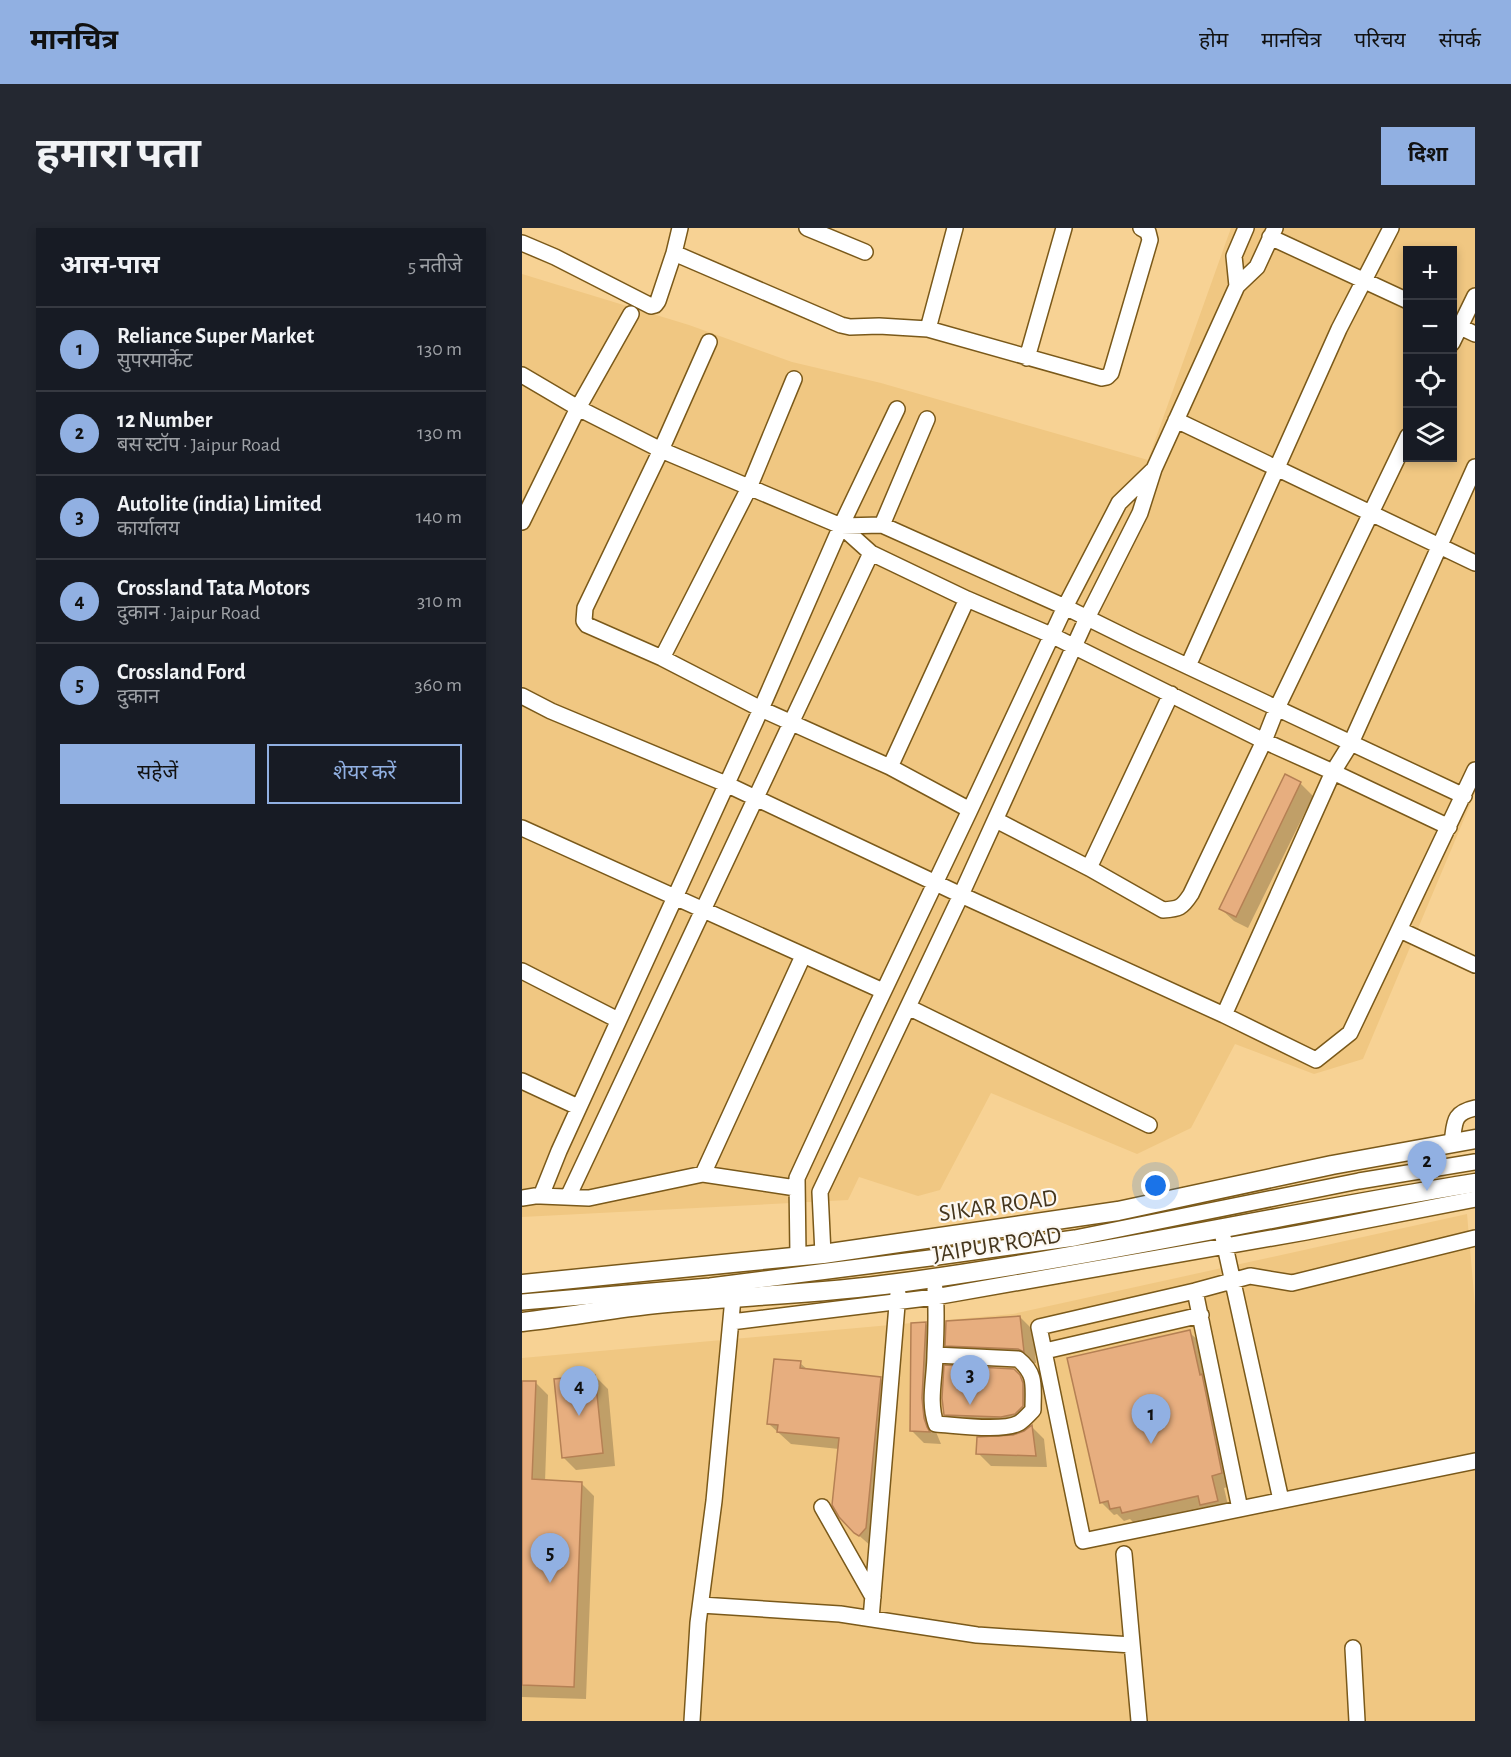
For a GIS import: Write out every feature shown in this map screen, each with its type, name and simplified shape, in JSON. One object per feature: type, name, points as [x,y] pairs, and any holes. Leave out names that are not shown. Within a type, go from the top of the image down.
[{"type":"main road","name":"SIKAR ROAD","points":[[522,1284],[823,1254],[1118,1211],[1332,1165],[1475,1139]]},
{"type":"main road","name":"JAIPUR ROAD","points":[[522,1322],[647,1305],[899,1283],[1223,1237],[1386,1197],[1475,1183]]},
{"type":"street","points":[[522,243],[555,256],[651,306],[658,301],[680,228]]},
{"type":"street","points":[[807,228],[865,252]]},
{"type":"street","points":[[928,329],[955,228]]},
{"type":"street","points":[[1027,358],[1064,228]]},
{"type":"street","points":[[674,253],[841,325],[928,329],[1098,378],[1107,377],[1111,373],[1150,240],[1148,232],[1141,228]]},
{"type":"street","points":[[1237,286],[1234,256],[1246,228]]},
{"type":"street","points":[[1188,666],[1339,330],[1391,228]]},
{"type":"street","points":[[823,1254],[820,1192],[996,820],[1074,646],[1140,513],[1154,469],[1237,286],[1257,267],[1272,233],[1403,300]]},
{"type":"street","points":[[1457,323],[1475,296]]},
{"type":"street","points":[[522,522],[578,408],[631,314]]},
{"type":"street","points":[[1457,325],[1475,334]]},
{"type":"street","points":[[710,342],[585,608],[584,621],[587,625],[662,658],[761,709],[890,767],[970,810]]},
{"type":"street","points":[[522,375],[578,408],[661,450],[841,526],[871,553],[967,599],[1052,635],[1264,741],[1449,827]]},
{"type":"street","points":[[662,658],[749,488],[794,379]]},
{"type":"street","points":[[541,1195],[578,1107],[761,709],[841,526],[897,409]]},
{"type":"street","points":[[882,525],[927,420]]},
{"type":"street","points":[[1176,420],[1475,563]]},
{"type":"street","points":[[996,820],[1089,868],[1163,910],[1175,909],[1184,905],[1264,741],[1277,708],[1403,444]]},
{"type":"street","points":[[1224,1014],[1333,772],[1351,743],[1475,467]]},
{"type":"street","points":[[798,1256],[797,1178],[1065,607],[1119,503],[1154,469]]},
{"type":"street","points":[[841,526],[882,525],[1065,607],[1464,796]]},
{"type":"street","points":[[568,1197],[871,553]]},
{"type":"street","points":[[890,767],[967,599]]},
{"type":"street","points":[[1089,868],[1171,694]]},
{"type":"street","points":[[522,696],[551,711],[726,784],[935,883],[1224,1014],[1316,1060],[1350,1033],[1475,770]]},
{"type":"street","points":[[522,828],[883,991]]},
{"type":"street","points":[[1400,930],[1475,965]]},
{"type":"street","points":[[703,1174],[803,956]]},
{"type":"street","points":[[522,971],[618,1020]]},
{"type":"street","points":[[908,1007],[1149,1125]]},
{"type":"street","points":[[522,1081],[578,1107]]},
{"type":"street","points":[[1452,1143],[1459,1114],[1475,1108]]},
{"type":"street","points":[[522,1302],[710,1286],[1064,1239],[1359,1181],[1475,1162]]},
{"type":"street","points":[[522,1198],[541,1195],[589,1198],[703,1174],[796,1188]]},
{"type":"street","points":[[731,1322],[935,1297],[1223,1237],[1475,1199]]},
{"type":"street","points":[[1223,1237],[1281,1500]]},
{"type":"street","points":[[1475,1238],[1293,1283],[1250,1276],[1233,1279],[1195,1291],[1039,1327],[1083,1541],[1475,1461]]},
{"type":"street","points":[[934,1278],[935,1356],[932,1400],[936,1424],[1009,1427],[1033,1410],[1033,1379],[1028,1366],[1018,1359],[935,1356]]},
{"type":"street","points":[[871,1619],[899,1283]]},
{"type":"street","points":[[1195,1291],[1240,1509]]},
{"type":"street","points":[[692,1721],[700,1605],[714,1501],[733,1298]]},
{"type":"street","points":[[1045,1351],[1201,1315]]},
{"type":"street","points":[[822,1507],[873,1597]]},
{"type":"street","points":[[1124,1554],[1139,1721]]},
{"type":"street","points":[[700,1605],[840,1614],[977,1635],[1132,1645]]},
{"type":"street","points":[[1353,1648],[1357,1721]]},
{"type":"shaded area","points":[[1231,228],[1475,228],[1475,793],[1363,1059],[1314,1074],[1235,1044],[1191,1128],[1137,1154],[991,1093],[940,1190],[918,1196],[859,1177],[848,1200],[522,1217],[522,274],[689,325],[792,362],[881,383],[1148,460]]},
{"type":"shaded area","points":[[1467,1214],[1475,1306],[1475,1721],[522,1721],[522,1358],[1013,1314]]},
{"type":"building","points":[[1285,774],[1301,782],[1236,917],[1219,909]]},
{"type":"building","points":[[1020,1316],[1024,1352],[1018,1349],[945,1346],[946,1321]]},
{"type":"building","points":[[926,1322],[922,1398],[924,1418],[930,1432],[910,1431],[911,1323]]},
{"type":"building","points":[[1190,1330],[1200,1375],[1202,1374],[1222,1473],[1212,1476],[1218,1501],[1200,1505],[1198,1496],[1122,1513],[1120,1507],[1110,1509],[1108,1501],[1100,1503],[1067,1358]]},
{"type":"building","points":[[774,1359],[801,1361],[800,1368],[881,1377],[866,1528],[859,1536],[839,1517],[832,1505],[839,1438],[777,1432],[778,1425],[767,1424]]},
{"type":"building","points":[[944,1365],[1014,1369],[1020,1375],[1023,1383],[1023,1406],[1015,1414],[1001,1417],[944,1415],[942,1398]]},
{"type":"building","points":[[595,1375],[603,1453],[562,1458],[554,1379]]},
{"type":"building","points":[[522,1381],[536,1381],[532,1479],[582,1482],[574,1687],[522,1685]]},
{"type":"building","points":[[1032,1425],[1036,1456],[976,1454],[977,1437],[1013,1435]]},
{"type":"place","name":"12 Number","points":[[1427,1191]]},
{"type":"place","name":"Autolite (india) Limited","points":[[970,1405]]},
{"type":"place","name":"Crossland Tata Motors","points":[[579,1416]]},
{"type":"place","name":"Reliance Super Market","points":[[1151,1444]]},
{"type":"place","name":"Crossland Ford","points":[[550,1583]]}]
